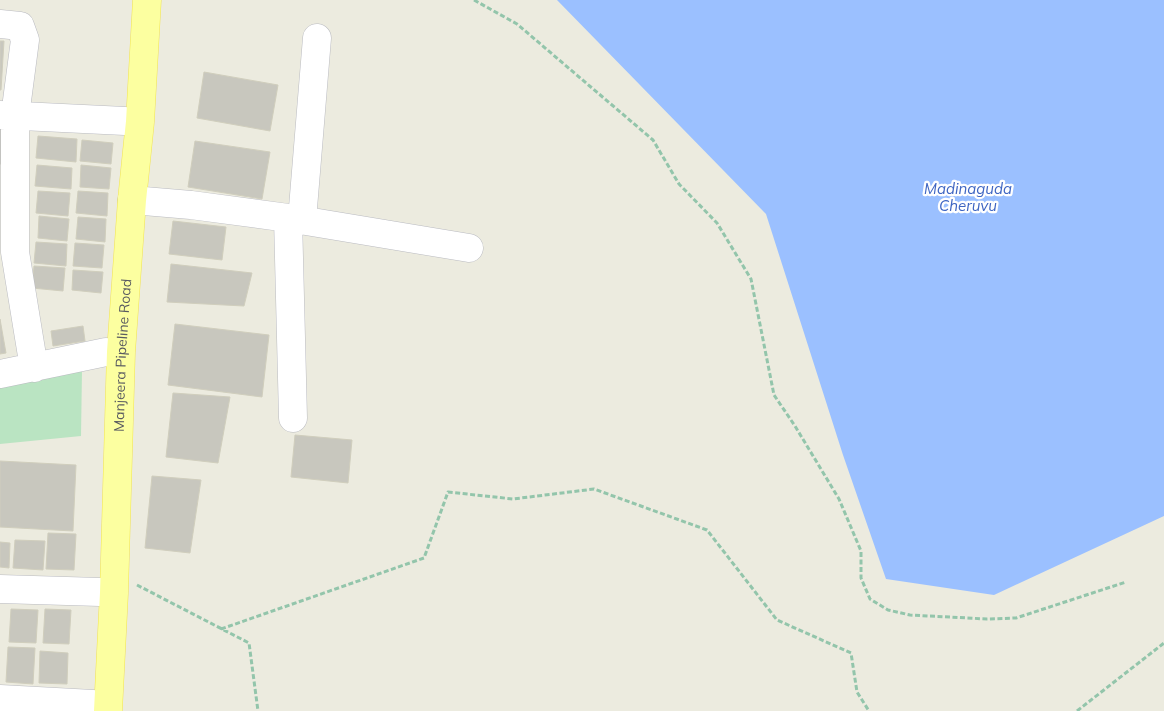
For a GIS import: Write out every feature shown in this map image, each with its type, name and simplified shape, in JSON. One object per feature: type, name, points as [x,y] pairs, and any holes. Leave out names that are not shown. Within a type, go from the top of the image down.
[{"type":"main road","name":"Manjeera Pipeline Road","points":[[107,583],[106,352],[125,121],[132,0]]},
{"type":"main road","name":"Manjeera Pipeline Road","points":[[98,708],[121,352],[148,0]]},
{"type":"street","points":[[0,24],[20,26],[25,40],[8,115],[7,253],[34,368]]},
{"type":"street","points":[[293,418],[295,219],[317,38]]},
{"type":"street","points":[[8,115],[125,121]]},
{"type":"street","points":[[132,200],[191,205],[295,219],[469,248]]},
{"type":"street","points":[[0,374],[106,352]]},
{"type":"street","points":[[0,589],[107,583]]},
{"type":"street","points":[[0,699],[98,708]]},
{"type":"path","points":[[474,0],[517,24],[653,140],[679,184],[717,223],[751,279],[774,395],[839,499],[860,551],[861,578],[870,599],[888,610],[910,615],[987,619],[1016,618],[1126,582]]},
{"type":"path","points":[[221,629],[424,558],[448,492],[513,500],[594,489],[707,530],[777,620],[851,653],[857,692],[869,711]]},
{"type":"path","points":[[107,583],[221,629],[249,643],[258,711]]},
{"type":"path","points":[[1077,711],[1164,643]]},
{"type":"green space","points":[[82,370],[81,436],[0,444],[0,384]]},
{"type":"water","name":"Madinaguda Cheruvu","points":[[557,0],[1164,0],[1164,516],[994,595],[886,579],[843,455],[766,214]]},
{"type":"building","points":[[0,41],[4,41],[1,90],[0,90]]},
{"type":"building","points":[[204,72],[278,85],[270,131],[197,118]]},
{"type":"building","points":[[0,125],[5,126],[3,164],[0,164]]},
{"type":"building","points":[[38,136],[77,139],[76,162],[36,158]]},
{"type":"building","points":[[82,140],[113,143],[111,164],[80,161]]},
{"type":"building","points":[[195,141],[270,152],[262,199],[188,187]]},
{"type":"building","points":[[37,165],[72,168],[71,189],[35,186]]},
{"type":"building","points":[[81,165],[111,168],[109,189],[80,187]]},
{"type":"building","points":[[38,191],[70,193],[68,216],[36,213]]},
{"type":"building","points":[[78,191],[108,193],[107,216],[76,213]]},
{"type":"building","points":[[39,216],[69,219],[67,241],[38,238]]},
{"type":"building","points":[[78,217],[106,219],[105,242],[76,239]]},
{"type":"building","points":[[173,221],[226,227],[222,260],[169,254]]},
{"type":"building","points":[[36,242],[67,244],[66,266],[34,263]]},
{"type":"building","points":[[75,243],[104,245],[102,268],[73,266]]},
{"type":"building","points":[[171,264],[252,273],[244,306],[167,302]]},
{"type":"building","points":[[34,266],[65,268],[63,291],[32,288]]},
{"type":"building","points":[[73,270],[103,272],[101,293],[72,290]]},
{"type":"building","points":[[0,319],[6,353],[0,354]]},
{"type":"building","points":[[175,324],[269,335],[262,397],[168,385]]},
{"type":"building","points":[[83,326],[85,341],[53,346],[51,331]]},
{"type":"building","points":[[173,393],[230,397],[218,463],[166,457]]},
{"type":"building","points":[[295,435],[352,440],[348,483],[291,477]]},
{"type":"building","points":[[0,461],[76,465],[73,531],[0,527]]},
{"type":"building","points":[[152,476],[201,480],[190,553],[145,548]]},
{"type":"building","points":[[48,533],[76,534],[74,570],[46,569]]},
{"type":"building","points":[[15,540],[45,541],[43,570],[13,568]]},
{"type":"building","points":[[0,542],[10,543],[9,568],[0,567]]},
{"type":"building","points":[[11,609],[38,610],[36,643],[9,642]]},
{"type":"building","points":[[45,609],[71,610],[69,644],[43,643]]},
{"type":"building","points":[[8,647],[35,648],[33,684],[6,682]]},
{"type":"building","points":[[40,651],[68,653],[67,684],[39,683]]}]
